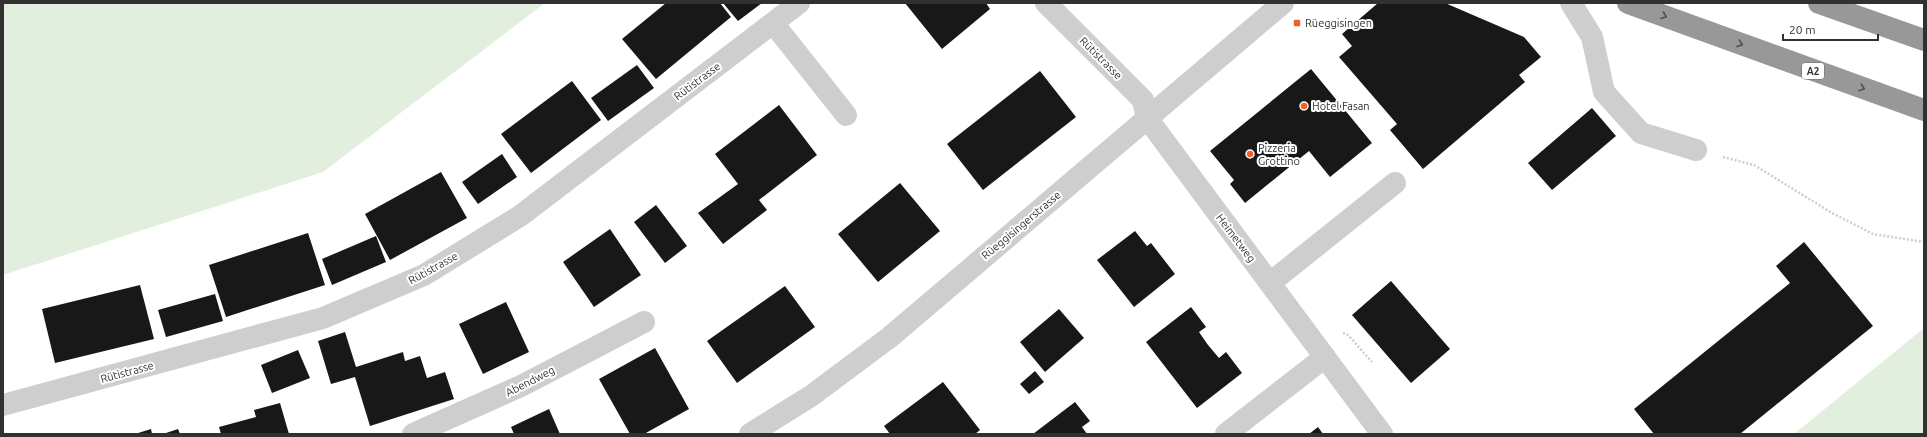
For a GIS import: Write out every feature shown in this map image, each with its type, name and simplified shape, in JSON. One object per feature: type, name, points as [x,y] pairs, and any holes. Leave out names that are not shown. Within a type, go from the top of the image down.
[{"type":"highway","name":"A2","points":[[1628,3],[1924,110]]},
{"type":"highway","points":[[1819,3],[1924,40]]},
{"type":"street","name":"Rütistrasse","points":[[3,405],[323,318],[424,275],[520,216],[799,3]]},
{"type":"street","name":"Rütistrasse","points":[[1046,3],[1143,100],[1147,118]]},
{"type":"street","name":"Rüeggisingerstrasse","points":[[750,434],[811,396],[890,337],[1283,3]]},
{"type":"street","points":[[1571,3],[1592,37],[1604,92],[1642,133],[1696,150]]},
{"type":"street","points":[[773,23],[846,115]]},
{"type":"street","name":"Heimetweg","points":[[1147,118],[1382,434]]},
{"type":"street","points":[[1270,283],[1395,183]]},
{"type":"street","name":"Abendweg","points":[[413,434],[521,386],[644,322]]},
{"type":"street","points":[[1226,434],[1325,357]]},
{"type":"path","points":[[1696,150],[1754,165],[1832,213],[1874,234],[1924,242]]},
{"type":"green space","points":[[3,3],[545,3],[323,172],[3,275]]},
{"type":"green space","points":[[1924,328],[1924,434],[1794,434]]},
{"type":"building","points":[[666,3],[720,3],[731,17],[656,79],[622,39]]},
{"type":"building","points":[[723,3],[762,3],[738,21]]},
{"type":"building","points":[[905,3],[986,3],[990,9],[942,49]]},
{"type":"building","points":[[1378,3],[1445,3],[1524,37],[1541,57],[1519,75],[1525,82],[1423,169],[1390,130],[1397,124],[1339,57],[1352,46],[1342,34]]},
{"type":"building","points":[[637,65],[654,88],[608,121],[591,98]]},
{"type":"building","name":"Hotel Fasan","points":[[1311,69],[1372,143],[1330,177],[1309,151],[1245,203],[1230,184],[1234,180],[1210,151]]},
{"type":"building","points":[[1040,71],[1076,117],[983,190],[947,144]]},
{"type":"building","points":[[572,81],[601,120],[531,173],[501,134]]},
{"type":"building","points":[[779,105],[817,155],[759,200],[767,210],[723,244],[698,213],[738,184],[715,154]]},
{"type":"building","points":[[1592,108],[1616,136],[1552,190],[1528,163]]},
{"type":"building","points":[[502,154],[517,177],[478,204],[462,182]]},
{"type":"building","points":[[441,172],[467,218],[390,260],[365,214]]},
{"type":"building","points":[[900,183],[940,231],[878,282],[838,234]]},
{"type":"building","points":[[656,205],[687,246],[665,263],[634,222]]},
{"type":"building","points":[[610,229],[641,275],[594,307],[563,262]]},
{"type":"building","points":[[1135,231],[1147,246],[1151,243],[1175,274],[1134,307],[1097,260]]},
{"type":"building","points":[[308,233],[325,285],[226,317],[209,265]]},
{"type":"building","points":[[376,236],[386,262],[332,285],[322,259]]},
{"type":"building","points":[[1804,242],[1873,326],[1740,434],[1654,434],[1634,409],[1790,283],[1776,266]]},
{"type":"building","points":[[1391,281],[1450,349],[1411,383],[1352,315]]},
{"type":"building","points":[[140,285],[154,339],[55,363],[42,309]]},
{"type":"building","points":[[785,286],[815,327],[737,383],[707,341]]},
{"type":"building","points":[[215,294],[223,321],[166,337],[158,310]]},
{"type":"building","points":[[506,302],[529,352],[483,374],[459,324]]},
{"type":"building","points":[[1191,307],[1206,327],[1199,332],[1208,345],[1219,358],[1226,352],[1242,373],[1197,408],[1146,342]]},
{"type":"building","points":[[1059,309],[1084,338],[1045,372],[1020,342]]},
{"type":"building","points":[[345,332],[356,367],[403,352],[405,361],[420,356],[427,378],[445,372],[454,399],[370,426],[355,377],[331,384],[318,341]]},
{"type":"building","points":[[655,348],[689,409],[644,434],[630,434],[599,379]]},
{"type":"building","points":[[298,350],[310,378],[272,393],[261,365]]},
{"type":"building","points":[[1035,371],[1044,382],[1029,394],[1020,384]]},
{"type":"building","points":[[943,382],[980,430],[975,434],[890,434],[884,426]]},
{"type":"building","points":[[1075,402],[1090,421],[1082,427],[1087,434],[1033,434]]},
{"type":"building","points":[[280,403],[289,434],[221,434],[219,427],[256,417],[254,410]]},
{"type":"building","points":[[549,409],[560,434],[514,434],[511,427]]},
{"type":"building","points":[[1318,427],[1323,434],[1309,434]]},
{"type":"building","points":[[151,429],[152,434],[135,434]]},
{"type":"building","points":[[178,429],[180,434],[163,434]]},
{"type":"place","name":"Rüeggisingen","points":[[1297,23]]},
{"type":"place","name":"Hotel Fasan","points":[[1304,106]]},
{"type":"place","name":"Pizzeria Grottino","points":[[1250,154]]}]
